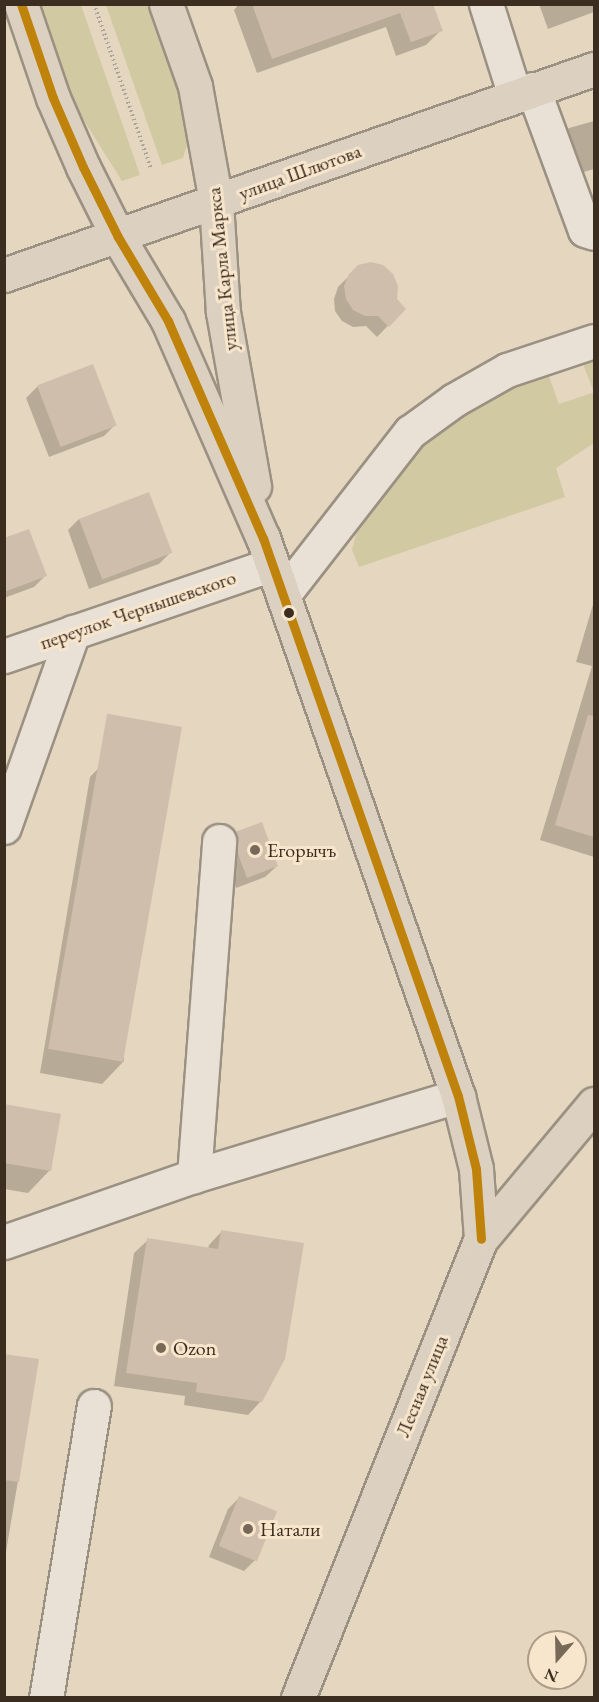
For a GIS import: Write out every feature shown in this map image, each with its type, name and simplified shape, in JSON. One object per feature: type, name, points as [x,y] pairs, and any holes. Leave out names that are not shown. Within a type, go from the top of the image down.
[{"type":"main road","name":"улица Карла Маркса","points":[[21,4],[53,98],[118,237],[168,321],[268,551],[459,1096],[476,1169],[481,1239]]},
{"type":"main road","name":"улица Карла Маркса","points":[[166,4],[195,86],[216,202],[223,312],[268,551]]},
{"type":"main road","name":"улица Шлютова","points":[[4,275],[594,69]]},
{"type":"main road","name":"Лесная улица","points":[[298,1698],[481,1239],[594,1104]]},
{"type":"street","points":[[486,4],[591,241]]},
{"type":"street","points":[[283,595],[410,432],[454,400],[507,370],[594,340]]},
{"type":"street","name":"переулок Чернышевского","points":[[4,656],[73,632],[268,551]]},
{"type":"street","points":[[4,827],[73,632]]},
{"type":"street","points":[[194,1176],[219,842]]},
{"type":"street","points":[[4,1242],[194,1176],[459,1096]]},
{"type":"street","points":[[46,1698],[94,1406]]},
{"type":"path","points":[[94,4],[151,169]]},
{"type":"shaded area","points":[[40,5],[81,5],[140,175],[122,181],[75,106]]},
{"type":"shaded area","points":[[106,5],[147,5],[188,120],[188,141],[183,158],[162,165]]},
{"type":"shaded area","points":[[581,359],[594,362],[594,390],[592,387]]},
{"type":"shaded area","points":[[547,371],[559,404],[592,393],[594,396],[594,443],[556,468],[565,497],[359,567],[352,550],[356,534],[414,451],[435,431],[498,391]]},
{"type":"building","points":[[252,4],[433,4],[443,31],[411,42],[400,13],[272,59]]},
{"type":"building","points":[[371,262],[383,265],[393,274],[398,286],[397,299],[406,309],[389,327],[378,316],[365,316],[353,310],[346,299],[344,286],[349,274],[358,265]]},
{"type":"building","points":[[93,364],[117,426],[61,447],[37,386]]},
{"type":"building","points":[[149,492],[172,553],[102,580],[79,519]]},
{"type":"building","points":[[29,529],[47,576],[4,592],[4,538]]},
{"type":"building","points":[[107,714],[182,727],[123,1062],[48,1049]]},
{"type":"building","points":[[588,715],[594,716],[594,837],[555,825]]},
{"type":"building","name":"Егорычъ","points":[[262,822],[278,866],[247,878],[237,851],[235,832]]},
{"type":"building","points":[[4,1104],[61,1114],[51,1171],[4,1163]]},
{"type":"building","points":[[221,1230],[304,1243],[285,1359],[262,1402],[196,1392],[197,1383],[126,1373],[147,1238],[218,1249]]},
{"type":"building","points":[[4,1354],[39,1359],[19,1482],[4,1480]]},
{"type":"building","name":"Натали","points":[[239,1496],[277,1511],[257,1561],[219,1546]]},
{"type":"transit line","points":[[21,4],[53,98],[83,167],[118,237],[168,321],[263,538],[458,1096],[476,1169],[481,1239]]},
{"type":"place","name":"Егорычъ","points":[[255,850]]},
{"type":"place","name":"Ozon","points":[[161,1348]]},
{"type":"place","name":"Натали","points":[[248,1529]]}]
